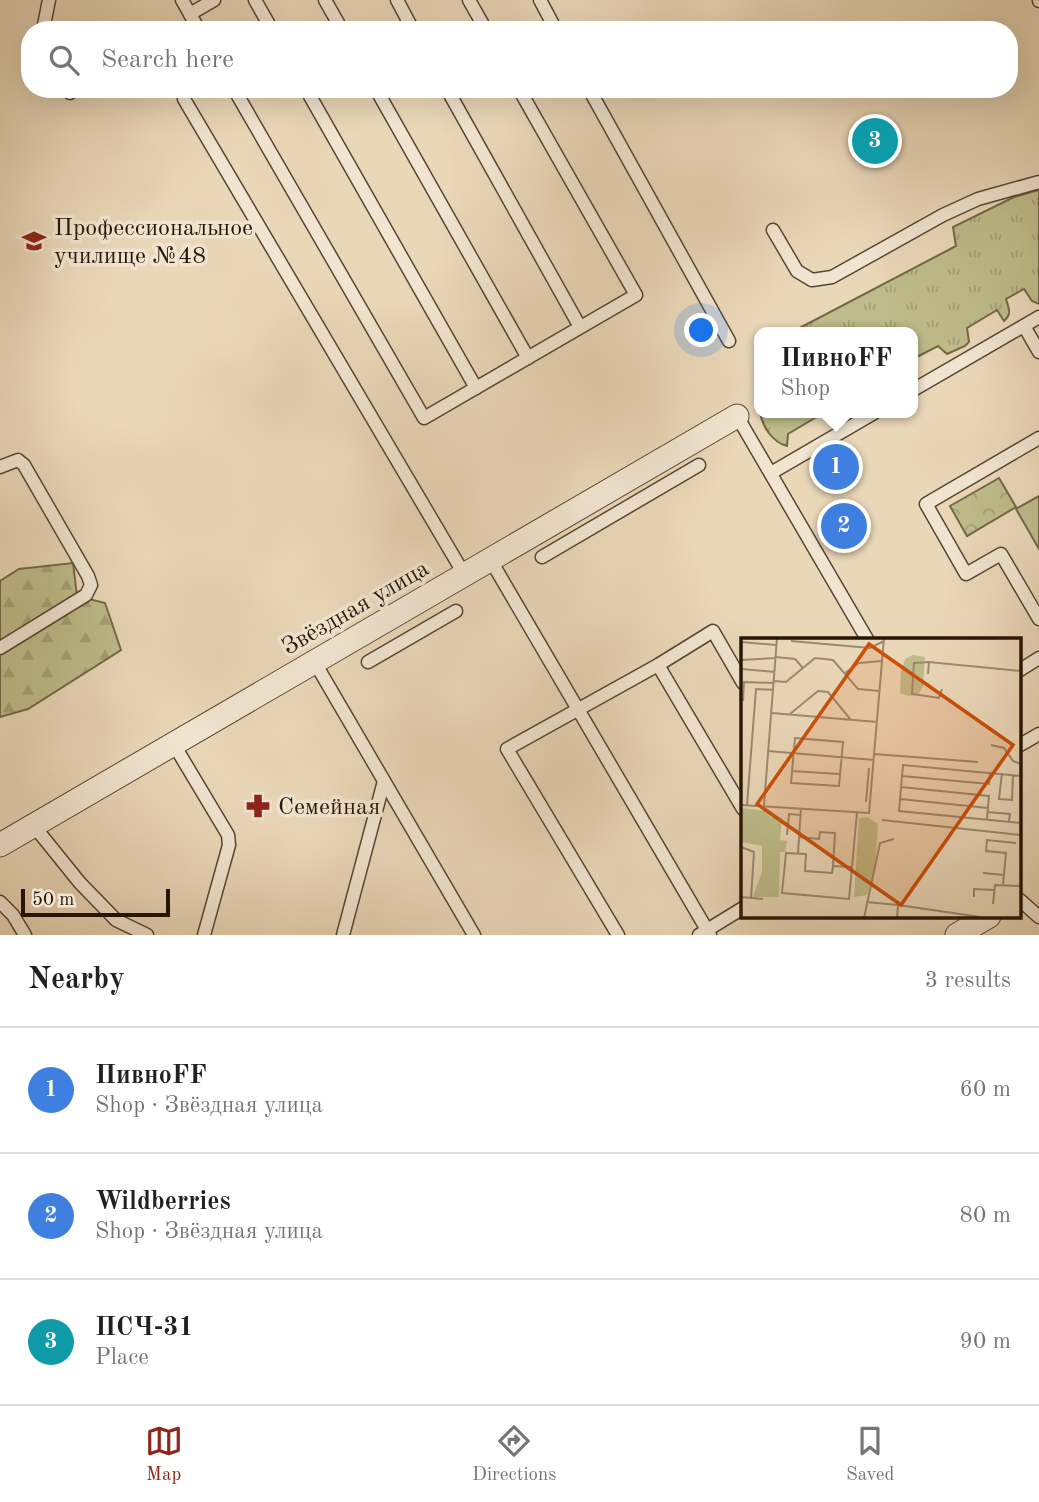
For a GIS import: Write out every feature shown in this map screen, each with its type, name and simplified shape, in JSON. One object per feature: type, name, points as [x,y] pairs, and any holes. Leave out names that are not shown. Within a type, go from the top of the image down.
[{"type":"street","name":"Звёздная улица","points":[[0,845],[737,415]]},
{"type":"street","points":[[957,935],[986,918]]},
{"type":"lane","points":[[45,21],[49,0]]},
{"type":"lane","points":[[182,0],[194,21]]},
{"type":"lane","points":[[190,14],[214,0]]},
{"type":"lane","points":[[255,0],[267,21]]},
{"type":"lane","points":[[325,0],[337,21]]},
{"type":"lane","points":[[397,0],[408,21]]},
{"type":"lane","points":[[469,0],[481,21]]},
{"type":"lane","points":[[540,0],[551,21]]},
{"type":"lane","points":[[239,98],[424,418],[636,295],[524,98]]},
{"type":"lane","points":[[311,98],[475,388]]},
{"type":"lane","points":[[381,98],[528,358]]},
{"type":"lane","points":[[452,98],[580,327]]},
{"type":"lane","points":[[594,98],[729,341]]},
{"type":"lane","points":[[184,99],[464,574]]},
{"type":"lane","points":[[773,230],[797,271],[812,279],[832,277],[943,215],[978,199],[1039,182]]},
{"type":"lane","points":[[918,387],[1039,317]]},
{"type":"lane","points":[[1024,326],[1039,352]]},
{"type":"lane","points":[[737,415],[866,638]]},
{"type":"lane","points":[[771,473],[865,418]]},
{"type":"lane","points":[[1039,438],[926,504],[966,574],[1001,554],[1039,619]]},
{"type":"lane","points":[[0,467],[18,460],[24,465],[91,585],[86,595],[0,648]]},
{"type":"lane","points":[[542,557],[699,466]]},
{"type":"lane","points":[[606,491],[618,512]]},
{"type":"lane","points":[[490,559],[705,934],[741,909]]},
{"type":"lane","points":[[368,662],[456,611]]},
{"type":"lane","points":[[396,613],[410,638]]},
{"type":"lane","points":[[618,935],[508,749],[659,665],[713,631],[741,680]]},
{"type":"lane","points":[[1021,669],[1039,659]]},
{"type":"lane","points":[[314,661],[474,935]]},
{"type":"lane","points":[[659,665],[741,806]]},
{"type":"lane","points":[[1021,744],[1039,734]]},
{"type":"lane","points":[[173,743],[228,835],[229,845],[204,935]]},
{"type":"lane","points":[[343,935],[384,780]]},
{"type":"lane","points":[[34,826],[79,883],[116,920],[147,935]]},
{"type":"lane","points":[[1021,901],[1039,916]]},
{"type":"lane","points":[[0,902],[13,915],[24,935]]},
{"type":"green space","points":[[1039,190],[1039,304],[1032,301],[1024,289],[1006,299],[1009,314],[1004,321],[997,310],[967,328],[969,342],[947,354],[938,346],[918,356],[918,327],[802,327],[956,246],[953,227],[1014,197]]},
{"type":"green space","points":[[761,418],[815,418],[788,434],[787,446],[777,441]]},
{"type":"green space","points":[[999,478],[1016,507],[967,536],[950,506]]},
{"type":"green space","points":[[1039,496],[1039,549],[1016,509]]},
{"type":"green space","points":[[73,563],[77,596],[105,603],[121,650],[28,709],[0,717],[0,581],[19,569]]},
{"type":"place","name":"ПСЧ-31","points":[[875,141]]},
{"type":"place","name":"Профессиональное училище №48","points":[[34,241]]},
{"type":"place","name":"ПивноFF","points":[[836,467]]},
{"type":"place","name":"Wildberries","points":[[844,526]]},
{"type":"place","name":"Семейная","points":[[258,806]]}]
